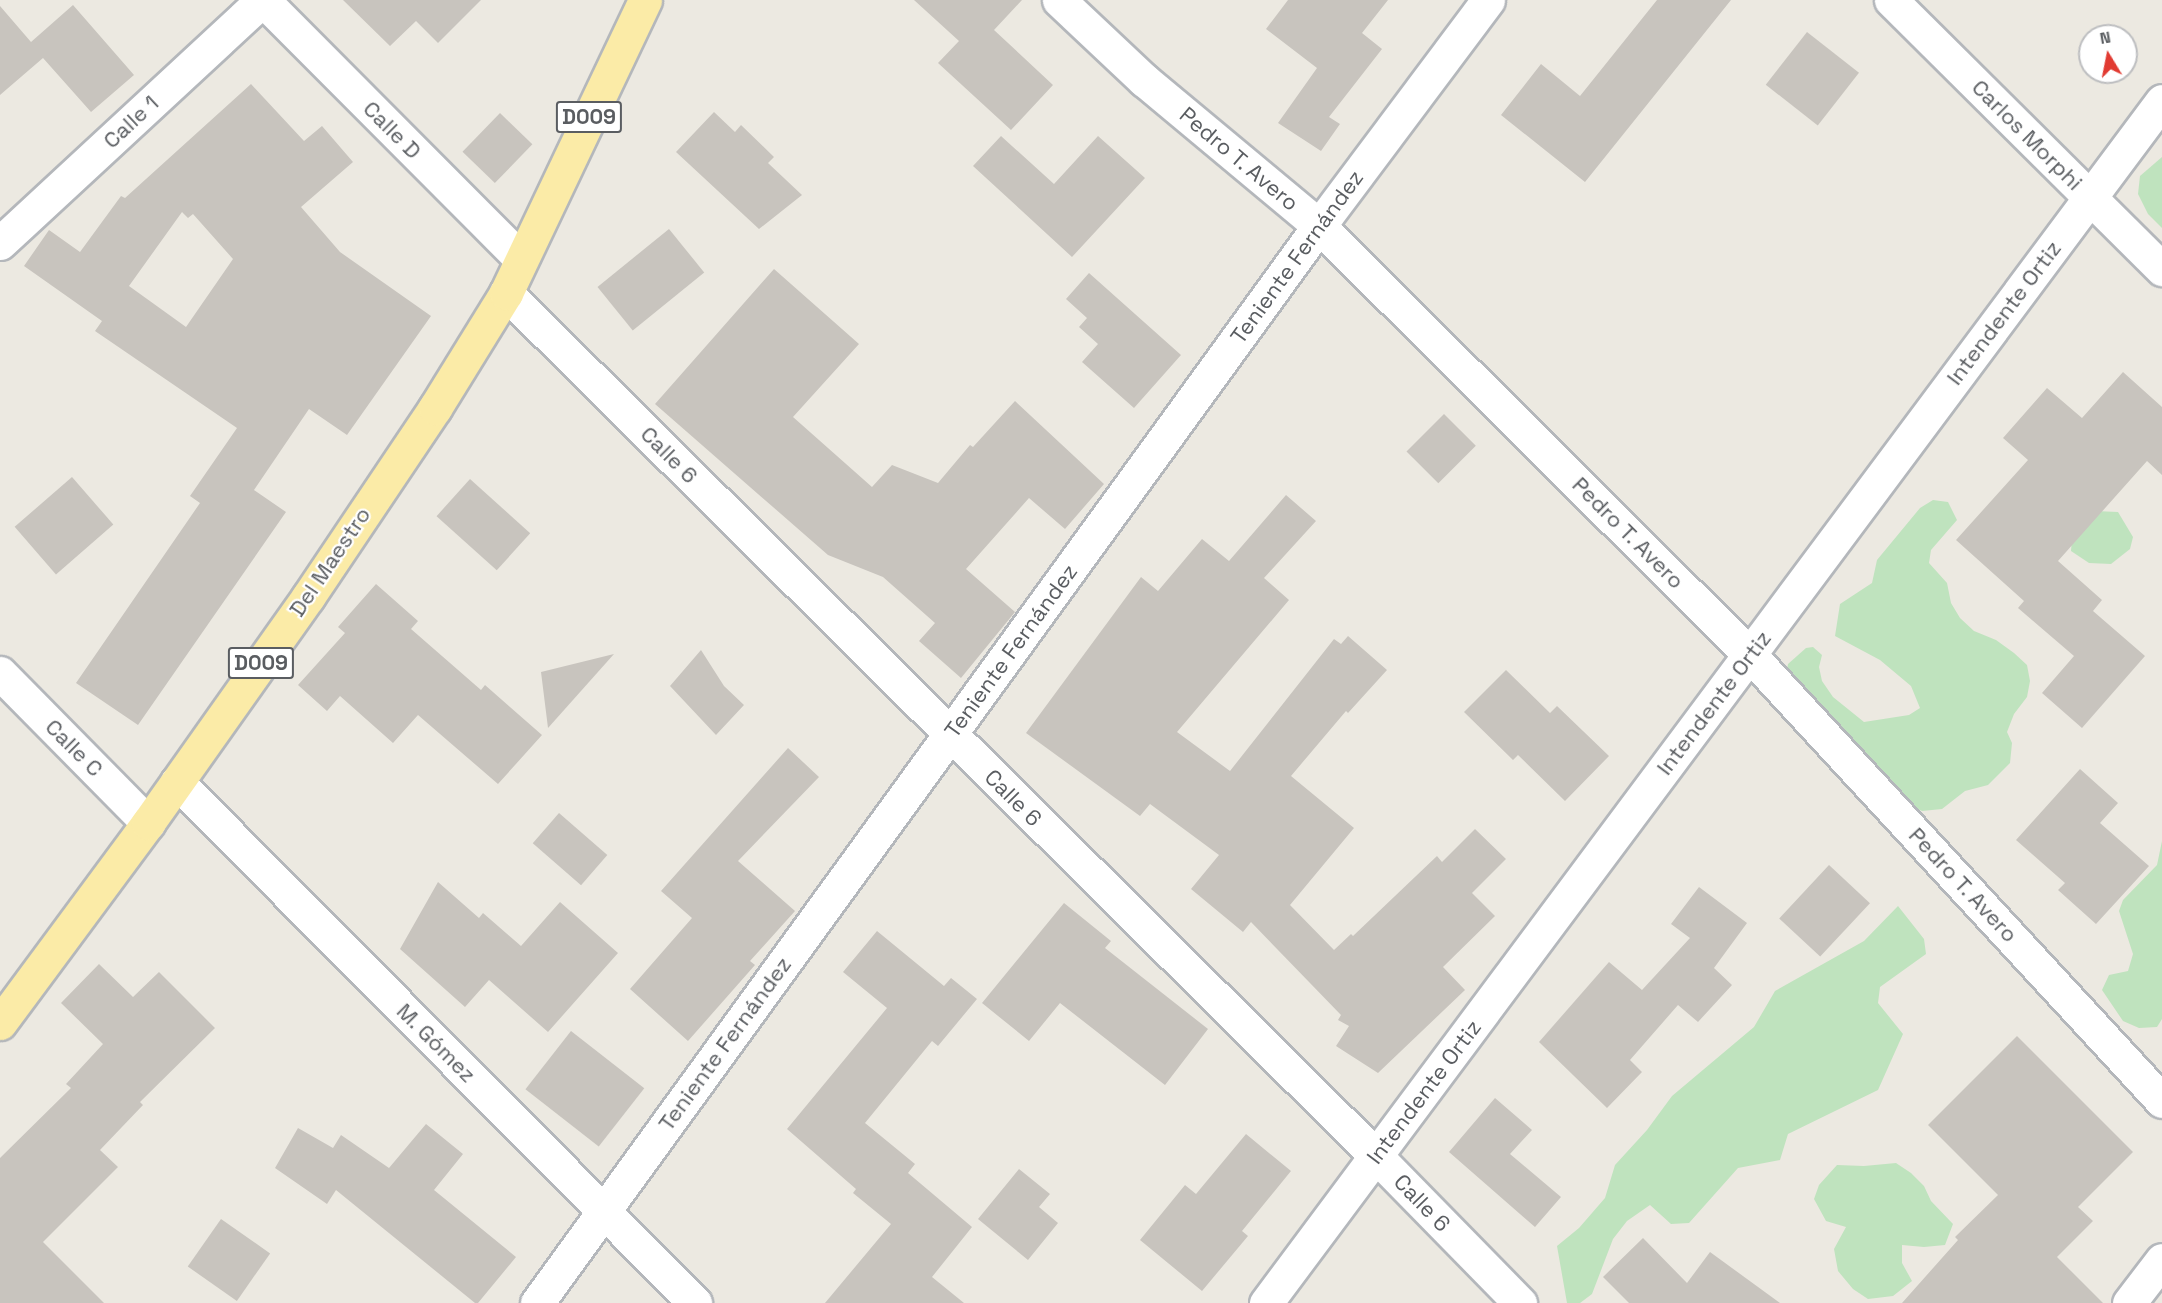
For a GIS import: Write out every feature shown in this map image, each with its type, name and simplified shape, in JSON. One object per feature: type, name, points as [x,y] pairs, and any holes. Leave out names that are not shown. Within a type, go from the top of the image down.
[{"type":"main road","name":"D009","points":[[528,246],[645,0]]},
{"type":"main road","name":"Del Maestro","points":[[0,1023],[148,823],[315,587],[435,408],[506,293],[528,246]]},
{"type":"street","name":"Calle 1","points":[[0,243],[262,0]]},
{"type":"street","name":"Calle D","points":[[262,0],[528,246]]},
{"type":"street","name":"Pedro T. Avero","points":[[1059,0],[1144,80],[1319,226],[1750,655],[2162,1101]]},
{"type":"street","name":"Teniente Fernández","points":[[537,1303],[1319,226],[1488,0]]},
{"type":"street","name":"Carlos Morphi","points":[[1891,0],[2162,269]]},
{"type":"street","name":"Intendente Ortiz","points":[[1266,1303],[2162,101]]},
{"type":"street","name":"Calle 6","points":[[506,293],[1376,1156],[1520,1303]]},
{"type":"street","name":"Calle C","points":[[0,673],[148,823]]},
{"type":"street","name":"M. Gómez","points":[[177,782],[695,1303]]},
{"type":"street","points":[[2129,1303],[2162,1260]]},
{"type":"green space","points":[[2162,157],[2162,228],[2148,214],[2138,194],[2140,176]]},
{"type":"green space","points":[[1933,500],[1948,502],[1957,520],[1931,550],[1929,563],[1947,583],[1951,603],[1960,618],[1974,631],[1996,640],[2014,653],[2027,665],[2030,681],[2027,697],[2014,714],[2007,732],[2012,743],[2010,763],[1988,785],[1965,791],[1942,809],[1922,811],[1894,798],[1810,701],[1803,688],[1786,674],[1788,664],[1806,648],[1813,647],[1822,655],[1819,667],[1822,681],[1833,697],[1864,722],[1909,715],[1920,708],[1911,686],[1880,660],[1835,636],[1840,604],[1872,583],[1877,560],[1920,508]]},
{"type":"green space","points":[[2095,511],[2118,512],[2133,537],[2130,549],[2111,564],[2089,563],[2071,551],[2073,524]]},
{"type":"green space","points":[[2162,841],[2162,1019],[2157,1027],[2139,1028],[2123,1021],[2102,990],[2109,975],[2128,971],[2133,954],[2119,911],[2123,900],[2157,865]]},
{"type":"green space","points":[[1898,906],[1924,939],[1926,954],[1880,987],[1878,1003],[1903,1034],[1878,1090],[1788,1134],[1780,1160],[1738,1168],[1689,1223],[1671,1224],[1650,1205],[1627,1221],[1613,1239],[1592,1294],[1580,1303],[1567,1303],[1557,1246],[1579,1228],[1605,1198],[1615,1165],[1647,1130],[1672,1096],[1754,1027],[1775,991],[1864,941]]},
{"type":"green space","points":[[1896,1163],[1924,1186],[1931,1201],[1953,1224],[1945,1245],[1924,1247],[1902,1245],[1902,1263],[1912,1281],[1893,1296],[1868,1299],[1853,1289],[1838,1271],[1834,1249],[1846,1227],[1826,1221],[1814,1199],[1819,1185],[1837,1165],[1864,1166]]},
{"type":"building","points":[[343,0],[481,0],[438,43],[416,21],[390,46]]},
{"type":"building","points":[[914,0],[1022,0],[994,30],[1053,85],[1011,130],[938,63],[959,41]]},
{"type":"building","points":[[1288,0],[1388,0],[1362,33],[1382,49],[1329,117],[1340,124],[1321,151],[1278,123],[1317,68],[1266,29]]},
{"type":"building","points":[[1657,0],[1731,0],[1585,182],[1501,115],[1541,64],[1580,96]]},
{"type":"building","points":[[73,5],[134,75],[91,112],[43,58],[0,95],[0,6],[31,42]]},
{"type":"building","points":[[1807,32],[1859,73],[1818,125],[1766,85]]},
{"type":"building","points":[[251,84],[304,141],[322,126],[353,162],[301,207],[340,252],[431,316],[347,435],[309,409],[254,490],[286,512],[138,725],[76,683],[200,503],[190,496],[237,428],[95,331],[102,321],[24,266],[49,230],[80,252],[121,196],[125,198]],"holes":[[[182,212],[188,218],[193,214],[233,259],[186,327],[129,286]]]},
{"type":"building","points":[[714,112],[735,132],[741,125],[774,157],[768,163],[802,195],[759,229],[676,152]]},
{"type":"building","points":[[500,113],[532,144],[495,183],[462,152]]},
{"type":"building","points":[[1001,136],[1054,184],[1098,136],[1145,178],[1072,257],[973,166]]},
{"type":"building","points":[[669,229],[704,273],[633,330],[598,287]]},
{"type":"building","points":[[774,269],[859,344],[793,417],[872,487],[892,465],[938,483],[970,445],[973,447],[1015,401],[1104,484],[1065,529],[1029,498],[966,569],[1015,612],[961,678],[919,641],[935,623],[883,577],[828,555],[655,404]]},
{"type":"building","points":[[1089,273],[1181,355],[1134,408],[1082,362],[1098,344],[1079,327],[1087,318],[1066,299]]},
{"type":"building","points":[[2123,372],[2162,407],[2162,475],[2147,461],[2058,561],[2102,600],[2093,611],[2145,656],[2082,728],[2042,693],[2074,656],[2018,608],[2024,601],[1956,540],[2028,460],[2003,438],[2047,388],[2082,418]]},
{"type":"building","points":[[1444,414],[1476,446],[1438,483],[1407,451]]},
{"type":"building","points":[[72,477],[113,525],[56,574],[15,527]]},
{"type":"building","points":[[470,479],[530,533],[497,570],[437,516]]},
{"type":"building","points":[[1286,495],[1316,521],[1264,578],[1289,600],[1177,732],[1230,771],[1334,639],[1341,644],[1348,636],[1387,670],[1348,713],[1346,711],[1291,776],[1354,828],[1290,905],[1334,950],[1351,934],[1353,936],[1437,856],[1442,862],[1475,829],[1506,859],[1472,893],[1495,916],[1443,967],[1465,990],[1378,1073],[1336,1046],[1349,1026],[1338,1020],[1341,1015],[1251,922],[1243,932],[1191,889],[1219,855],[1150,804],[1140,816],[1026,733],[1141,577],[1158,591],[1202,539],[1229,561]]},
{"type":"building","points":[[376,584],[418,621],[411,629],[481,690],[485,685],[542,735],[498,784],[418,715],[393,743],[340,696],[327,711],[298,685],[345,633],[338,627]]},
{"type":"building","points":[[701,650],[724,686],[744,705],[716,735],[670,686]]},
{"type":"building","points":[[614,654],[548,728],[541,672]]},
{"type":"building","points":[[1506,670],[1550,713],[1557,706],[1609,756],[1565,801],[1518,755],[1513,760],[1464,712]]},
{"type":"building","points":[[788,748],[819,777],[738,861],[795,911],[750,961],[755,965],[688,1041],[630,989],[692,918],[661,891]]},
{"type":"building","points":[[2080,769],[2118,803],[2100,823],[2149,866],[2096,924],[2058,890],[2065,883],[2016,840]]},
{"type":"building","points":[[559,813],[607,855],[581,885],[533,843]]},
{"type":"building","points":[[1829,865],[1870,903],[1820,957],[1779,918]]},
{"type":"building","points":[[438,882],[479,918],[483,913],[521,946],[560,902],[618,953],[548,1032],[489,980],[465,1007],[400,949]]},
{"type":"building","points":[[1699,887],[1747,923],[1714,968],[1732,985],[1698,1022],[1678,1005],[1630,1060],[1642,1072],[1607,1108],[1539,1042],[1609,962],[1642,990],[1690,938],[1671,924]]},
{"type":"building","points":[[1064,903],[1111,941],[1105,948],[1208,1029],[1165,1085],[1060,1003],[1029,1041],[982,1003]]},
{"type":"building","points":[[877,931],[944,986],[951,978],[977,999],[938,1046],[932,1041],[865,1123],[915,1164],[908,1173],[972,1227],[932,1277],[964,1303],[825,1303],[891,1224],[853,1193],[856,1189],[787,1129],[887,1008],[843,972]]},
{"type":"building","points":[[99,964],[133,997],[159,972],[215,1028],[140,1102],[143,1105],[100,1150],[118,1167],[43,1242],[104,1303],[0,1303],[0,1158],[71,1088],[66,1084],[103,1044],[61,1003]]},
{"type":"building","points":[[571,1031],[644,1088],[599,1147],[525,1089]]},
{"type":"building","points":[[2017,1036],[2133,1152],[2078,1207],[2093,1221],[2057,1257],[2103,1303],[1902,1303],[1958,1240],[1955,1237],[1998,1195],[1928,1125]]},
{"type":"building","points":[[1495,1098],[1532,1130],[1510,1154],[1561,1197],[1535,1227],[1449,1152]]},
{"type":"building","points":[[426,1124],[463,1154],[434,1190],[516,1257],[478,1303],[475,1303],[336,1190],[327,1204],[275,1168],[298,1128],[333,1148],[341,1135],[389,1168]]},
{"type":"building","points":[[1246,1134],[1291,1171],[1242,1231],[1248,1236],[1202,1291],[1140,1240],[1185,1185],[1196,1194]]},
{"type":"building","points":[[1019,1169],[1050,1194],[1039,1207],[1058,1223],[1028,1260],[978,1219]]},
{"type":"building","points":[[221,1219],[270,1253],[237,1301],[188,1267]]},
{"type":"building","points":[[1643,1238],[1687,1283],[1710,1252],[1780,1303],[1629,1303],[1603,1277]]}]
